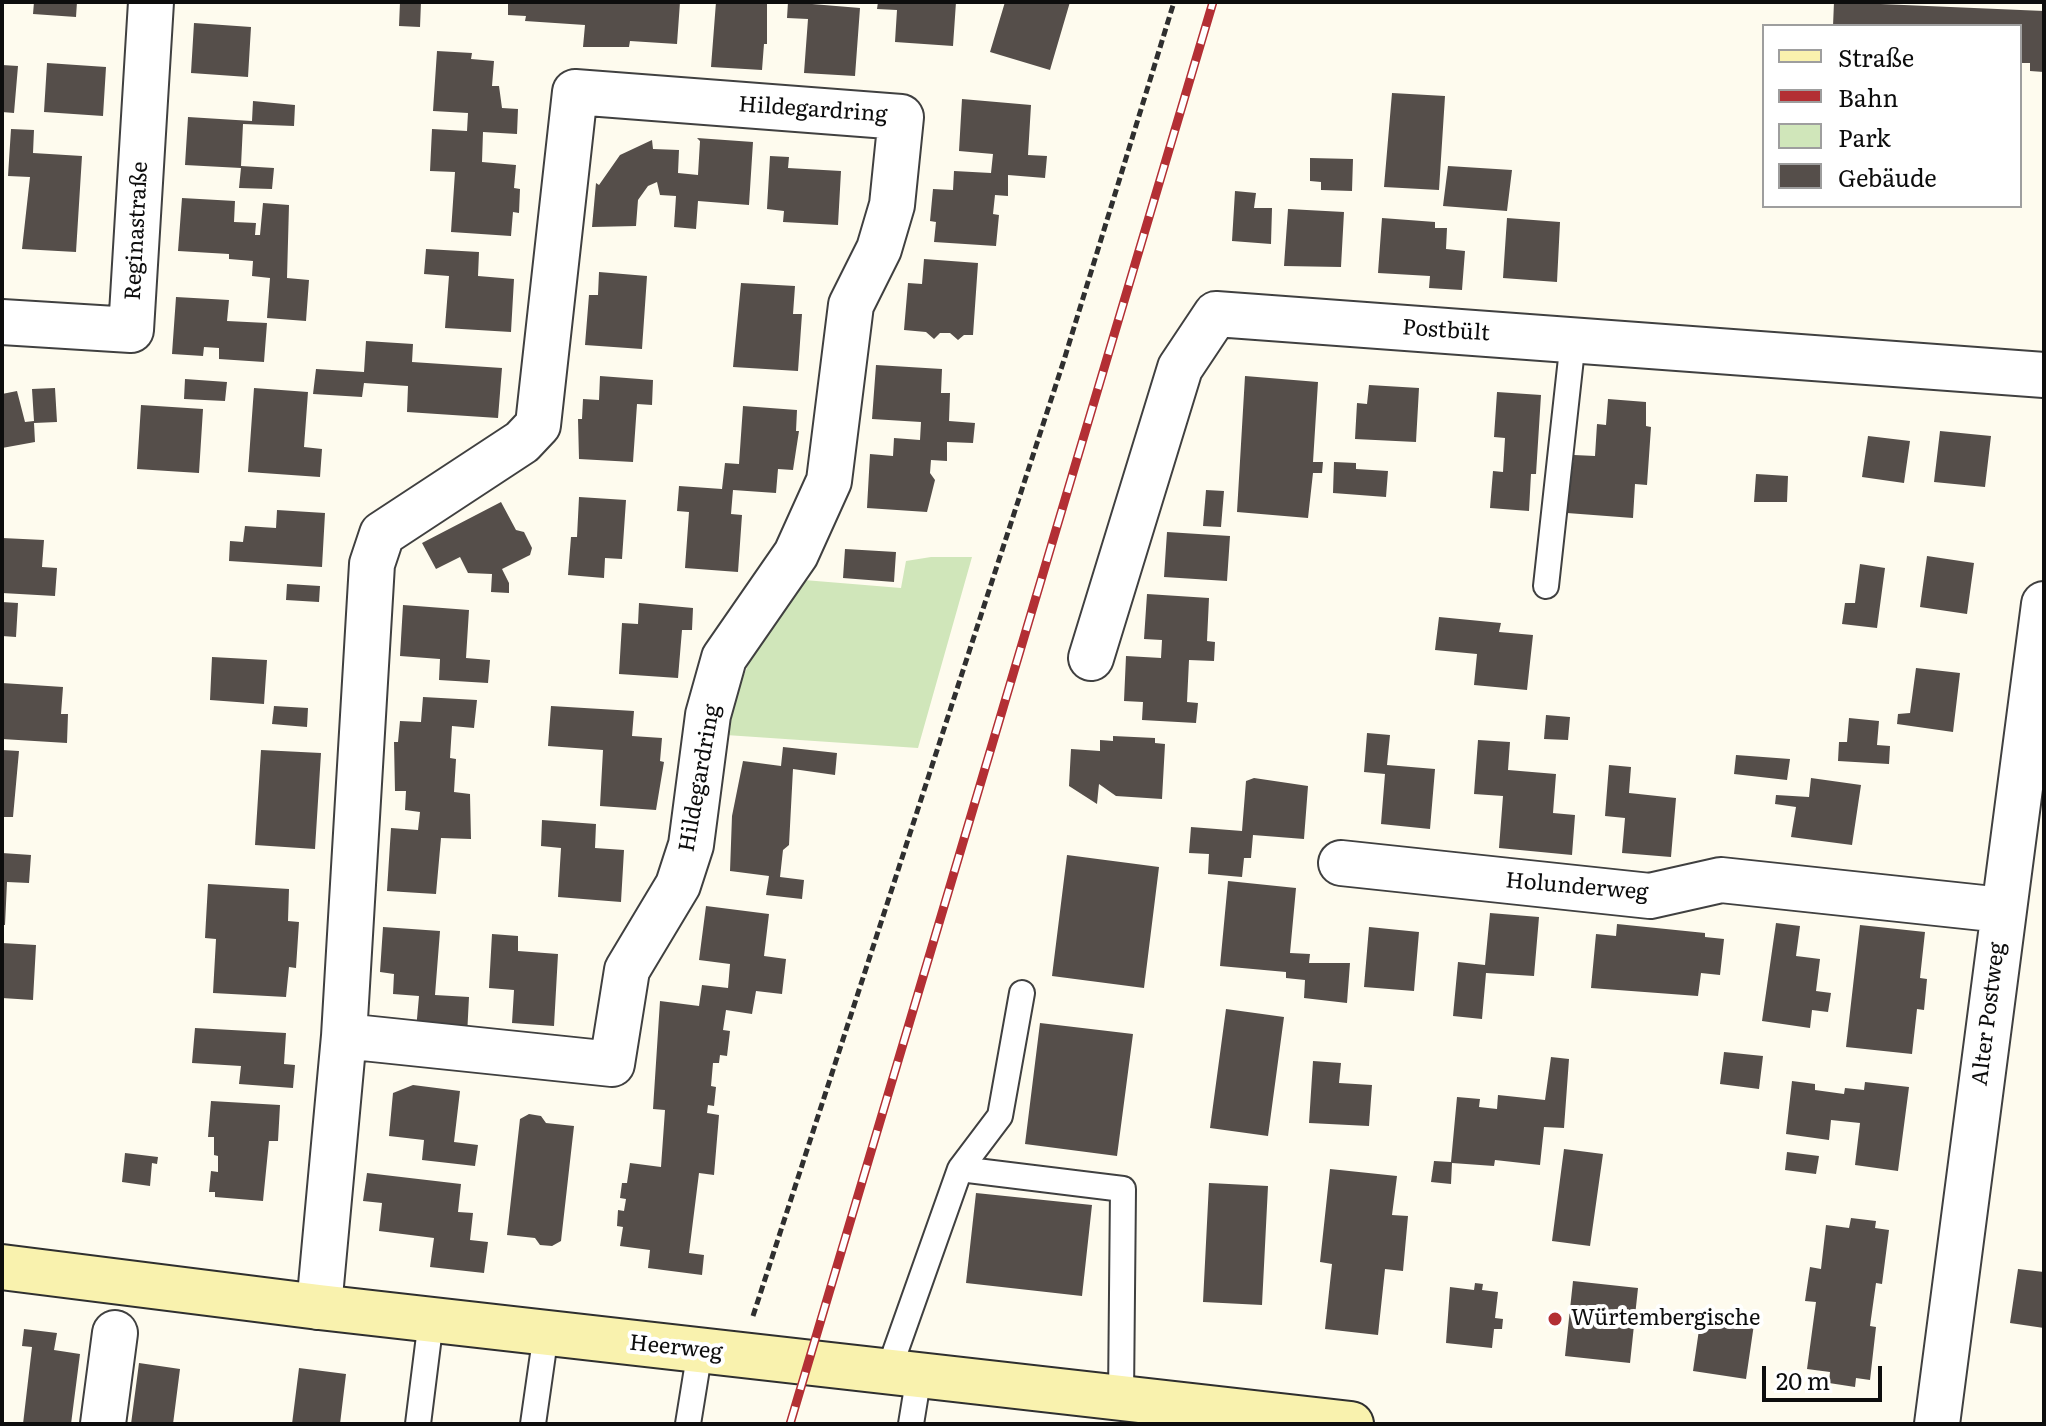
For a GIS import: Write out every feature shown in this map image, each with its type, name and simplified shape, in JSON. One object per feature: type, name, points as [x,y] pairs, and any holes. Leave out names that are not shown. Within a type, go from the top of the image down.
[{"type":"street","name":"Reginastraße","points":[[2,322],[131,330],[151,2]]},
{"type":"street","name":"Hildegardring","points":[[319,1307],[344,1036],[372,564],[382,534],[522,442],[538,425],[575,92],[901,117],[892,205],[879,249],[851,305],[829,481],[796,554],[724,658],[708,715],[691,845],[678,885],[627,970],[612,1064],[344,1036]]},
{"type":"street","name":"Postbült","points":[[1091,658],[1180,368],[1216,314],[2044,375]]},
{"type":"street","name":"Alter Postweg","points":[[1937,1424],[2002,910],[2040,664],[2044,604]]},
{"type":"street","name":"Holunderweg","points":[[1341,863],[1650,896],[1721,880],[2002,910]]},
{"type":"street","name":"Heerweg","points":[[2,1267],[319,1307],[1351,1424]]},
{"type":"street","points":[[103,1424],[115,1333]]},
{"type":"lane","points":[[1546,586],[1573,340]]},
{"type":"lane","points":[[911,1424],[904,1373],[960,1169],[1000,1116],[1022,993]]},
{"type":"lane","points":[[960,1169],[1123,1189],[1121,1397]]},
{"type":"lane","points":[[418,1424],[431,1320]]},
{"type":"lane","points":[[533,1424],[546,1333]]},
{"type":"lane","points":[[688,1424],[720,1352]]},
{"type":"path","points":[[720,1352],[1064,360],[1174,2]]},
{"type":"green space","points":[[931,557],[972,557],[918,748],[726,735],[730,706],[757,645],[804,580],[901,588],[906,561]]},
{"type":"building","points":[[34,2],[77,2],[76,17],[33,14]]},
{"type":"building","points":[[400,2],[421,2],[420,27],[399,26]]},
{"type":"building","points":[[508,2],[680,2],[677,44],[630,41],[629,47],[583,47],[585,25],[525,21],[526,16],[508,15]]},
{"type":"building","points":[[716,2],[767,4],[767,44],[764,44],[762,70],[711,67]]},
{"type":"building","points":[[788,2],[860,8],[855,76],[804,73],[808,19],[787,18]]},
{"type":"building","points":[[878,2],[956,2],[953,46],[895,42],[897,10],[877,9]]},
{"type":"building","points":[[1005,2],[1070,2],[1050,70],[990,52]]},
{"type":"building","points":[[1834,2],[2044,11],[2044,72],[2030,71],[2030,63],[2022,63],[2022,24],[1833,24]]},
{"type":"building","points":[[194,23],[251,27],[248,77],[191,73]]},
{"type":"building","points":[[437,51],[472,53],[471,59],[494,61],[492,86],[499,86],[502,108],[518,109],[517,134],[483,132],[482,162],[516,165],[514,188],[520,189],[519,213],[513,212],[511,236],[451,232],[455,172],[430,171],[432,129],[467,131],[468,113],[433,111]]},
{"type":"building","points":[[47,63],[106,67],[103,116],[44,112]]},
{"type":"building","points":[[2,65],[18,66],[14,113],[2,112]]},
{"type":"building","points":[[1392,93],[1445,96],[1439,190],[1384,187]]},
{"type":"building","points":[[962,99],[1031,105],[1028,155],[1047,156],[1045,178],[1008,175],[1008,196],[995,195],[993,214],[999,215],[996,246],[934,242],[936,222],[930,221],[933,189],[953,190],[954,171],[991,173],[993,154],[959,151]]},
{"type":"building","points":[[253,101],[295,105],[294,126],[243,124],[241,166],[274,168],[272,189],[239,188],[241,168],[185,165],[188,117],[252,121]]},
{"type":"building","points":[[11,129],[34,130],[33,153],[82,156],[76,252],[22,249],[30,177],[8,176]]},
{"type":"building","points":[[697,138],[753,142],[749,205],[698,201],[696,229],[674,227],[676,196],[660,195],[657,182],[648,186],[638,200],[636,226],[592,227],[596,183],[599,185],[620,155],[652,140],[653,149],[679,150],[678,173],[698,175],[700,141]]},
{"type":"building","points":[[770,156],[789,157],[788,168],[841,171],[838,225],[783,222],[784,211],[767,209]]},
{"type":"building","points":[[1310,158],[1353,159],[1352,191],[1321,190],[1321,182],[1310,181]]},
{"type":"building","points":[[1448,166],[1512,170],[1507,211],[1443,206]]},
{"type":"building","points":[[1235,191],[1256,193],[1254,208],[1272,208],[1271,244],[1232,241]]},
{"type":"building","points":[[182,198],[235,201],[234,222],[256,223],[255,235],[260,235],[263,203],[289,205],[287,278],[309,280],[306,321],[267,318],[270,278],[252,276],[253,261],[229,259],[229,254],[178,251]]},
{"type":"building","points":[[1288,209],[1344,212],[1341,267],[1284,266]]},
{"type":"building","points":[[1382,218],[1435,222],[1435,228],[1447,228],[1446,249],[1465,251],[1462,290],[1429,288],[1430,276],[1378,273]]},
{"type":"building","points":[[1507,218],[1560,222],[1557,282],[1503,278]]},
{"type":"building","points":[[426,249],[479,252],[478,276],[514,279],[511,332],[445,328],[449,276],[424,274]]},
{"type":"building","points":[[924,259],[978,263],[973,335],[964,335],[958,340],[950,333],[940,333],[934,339],[926,332],[904,330],[908,283],[922,284]]},
{"type":"building","points":[[599,272],[647,276],[642,349],[585,345],[589,295],[598,295]]},
{"type":"building","points":[[741,283],[795,286],[793,314],[802,314],[798,371],[733,367]]},
{"type":"building","points":[[176,297],[229,300],[227,321],[267,323],[264,362],[219,359],[219,348],[204,347],[203,356],[172,354]]},
{"type":"building","points":[[366,341],[413,344],[412,362],[502,368],[498,418],[407,412],[408,386],[364,383],[362,397],[313,394],[316,369],[364,372]]},
{"type":"building","points":[[876,365],[942,369],[941,393],[950,393],[949,421],[975,423],[973,443],[947,442],[947,461],[931,460],[930,473],[935,480],[927,512],[867,508],[870,454],[893,456],[894,438],[920,440],[921,422],[872,419]]},
{"type":"building","points":[[600,376],[653,380],[652,405],[637,404],[633,462],[579,459],[578,419],[582,419],[583,399],[599,400]]},
{"type":"building","points":[[1245,376],[1318,382],[1313,462],[1323,462],[1322,473],[1313,473],[1308,518],[1237,512]]},
{"type":"building","points":[[185,379],[227,382],[225,401],[184,399]]},
{"type":"building","points":[[1369,385],[1419,388],[1416,442],[1355,439],[1357,403],[1367,404]]},
{"type":"building","points":[[55,388],[57,422],[34,423],[35,442],[2,448],[2,394],[17,391],[25,422],[34,421],[32,389]]},
{"type":"building","points":[[254,388],[308,392],[304,447],[322,449],[320,477],[248,472]]},
{"type":"building","points":[[1497,392],[1541,395],[1536,474],[1531,474],[1529,511],[1490,508],[1493,471],[1503,472],[1505,438],[1494,437]]},
{"type":"building","points":[[1608,399],[1646,402],[1646,426],[1651,427],[1647,485],[1635,484],[1633,518],[1567,513],[1574,455],[1595,456],[1597,424],[1606,425]]},
{"type":"building","points":[[141,405],[203,409],[199,473],[137,469]]},
{"type":"building","points":[[743,406],[797,410],[796,431],[799,431],[793,470],[778,469],[776,493],[733,490],[731,514],[742,515],[738,572],[685,568],[689,512],[677,511],[679,486],[722,489],[725,463],[739,464]]},
{"type":"building","points":[[1940,431],[1991,436],[1985,487],[1934,482]]},
{"type":"building","points":[[1868,436],[1910,441],[1904,483],[1862,477]]},
{"type":"building","points":[[1334,462],[1356,463],[1356,469],[1388,471],[1386,497],[1333,493]]},
{"type":"building","points":[[1756,474],[1788,476],[1787,502],[1754,502]]},
{"type":"building","points":[[1206,490],[1224,491],[1221,527],[1203,526]]},
{"type":"building","points":[[579,497],[626,500],[622,559],[605,558],[604,578],[568,575],[571,537],[577,537]]},
{"type":"building","points":[[501,502],[516,530],[524,532],[532,548],[530,555],[502,569],[509,583],[509,593],[491,592],[492,574],[468,573],[460,557],[436,569],[422,543]]},
{"type":"building","points":[[277,510],[325,513],[322,567],[229,561],[230,541],[243,542],[245,526],[276,528]]},
{"type":"building","points":[[1167,532],[1230,536],[1227,581],[1164,577]]},
{"type":"building","points":[[2,538],[44,540],[42,567],[57,568],[55,596],[2,593]]},
{"type":"building","points":[[845,549],[896,552],[894,582],[843,578]]},
{"type":"building","points":[[1927,556],[1974,563],[1967,614],[1920,607]]},
{"type":"building","points":[[1860,564],[1885,568],[1877,628],[1842,624],[1845,603],[1855,603]]},
{"type":"building","points":[[287,584],[320,586],[319,602],[286,600]]},
{"type":"building","points":[[1147,594],[1209,598],[1207,641],[1215,642],[1214,661],[1189,660],[1187,702],[1198,703],[1196,723],[1142,720],[1143,702],[1124,701],[1126,656],[1161,658],[1162,640],[1144,639]]},
{"type":"building","points":[[2,602],[18,603],[16,637],[2,636]]},
{"type":"building","points":[[639,603],[693,608],[692,630],[682,630],[678,678],[619,674],[622,623],[638,624]]},
{"type":"building","points":[[403,605],[469,610],[466,658],[490,660],[488,683],[439,680],[440,659],[400,656]]},
{"type":"building","points":[[1439,617],[1501,623],[1499,632],[1533,635],[1527,690],[1474,685],[1477,654],[1435,650]]},
{"type":"building","points":[[212,657],[267,660],[264,704],[210,700]]},
{"type":"building","points":[[1916,668],[1960,673],[1953,732],[1897,724],[1898,714],[1910,713]]},
{"type":"building","points":[[2,683],[63,687],[61,714],[68,714],[67,743],[2,739]]},
{"type":"building","points":[[423,697],[477,700],[474,728],[452,726],[450,758],[456,759],[454,792],[470,794],[471,839],[441,838],[436,894],[387,891],[391,828],[418,830],[420,812],[405,810],[406,791],[395,791],[394,742],[398,742],[400,721],[421,722]]},
{"type":"building","points":[[274,706],[308,708],[307,727],[272,724]]},
{"type":"building","points":[[551,706],[634,711],[632,736],[662,738],[660,761],[664,762],[656,810],[600,806],[603,750],[548,746]]},
{"type":"building","points":[[1546,715],[1570,717],[1568,740],[1544,739]]},
{"type":"building","points":[[1849,718],[1879,721],[1877,745],[1890,746],[1889,764],[1838,761],[1839,742],[1847,742]]},
{"type":"building","points":[[1367,733],[1390,735],[1387,765],[1435,769],[1430,829],[1381,824],[1385,774],[1364,772]]},
{"type":"building","points":[[1113,736],[1155,738],[1155,743],[1165,744],[1162,799],[1116,796],[1099,784],[1097,804],[1069,786],[1071,749],[1100,751],[1100,740],[1113,741]]},
{"type":"building","points":[[1478,740],[1510,742],[1508,770],[1556,774],[1553,813],[1575,815],[1572,855],[1499,848],[1503,796],[1474,794]]},
{"type":"building","points":[[783,747],[837,753],[835,775],[793,769],[789,845],[783,850],[780,877],[804,880],[802,899],[766,895],[769,876],[730,871],[732,816],[743,761],[781,766]]},
{"type":"building","points":[[2,750],[19,751],[13,817],[2,817]]},
{"type":"building","points":[[261,750],[321,753],[315,849],[255,845]]},
{"type":"building","points":[[1736,755],[1790,759],[1787,780],[1734,774]]},
{"type":"building","points":[[1609,765],[1631,767],[1629,793],[1676,798],[1671,857],[1622,853],[1625,818],[1605,816]]},
{"type":"building","points":[[1254,778],[1308,786],[1304,839],[1253,835],[1251,858],[1244,858],[1242,877],[1208,874],[1209,854],[1189,853],[1191,827],[1242,831],[1246,781]]},
{"type":"building","points":[[1811,778],[1861,785],[1852,845],[1791,837],[1796,807],[1775,804],[1776,795],[1809,797]]},
{"type":"building","points":[[542,820],[596,824],[595,848],[624,850],[621,902],[558,897],[561,848],[541,846]]},
{"type":"building","points":[[2,853],[31,855],[29,883],[7,882],[5,925],[2,925]]},
{"type":"building","points":[[1067,855],[1159,867],[1144,988],[1052,976]]},
{"type":"building","points":[[1228,881],[1296,888],[1290,953],[1310,954],[1309,963],[1350,963],[1347,1003],[1304,998],[1305,980],[1286,978],[1286,972],[1220,966]]},
{"type":"building","points":[[208,884],[289,889],[288,921],[299,922],[296,968],[289,967],[286,997],[213,993],[216,939],[205,938]]},
{"type":"building","points":[[706,906],[769,914],[764,956],[786,959],[782,994],[756,991],[752,1014],[726,1010],[723,1030],[730,1031],[727,1056],[720,1055],[719,1063],[713,1063],[711,1086],[716,1087],[714,1106],[708,1105],[707,1113],[719,1115],[714,1175],[699,1173],[689,1253],[704,1255],[702,1275],[648,1268],[650,1250],[620,1246],[623,1227],[617,1226],[618,1210],[624,1211],[626,1199],[620,1198],[622,1183],[627,1183],[630,1163],[661,1167],[665,1110],[653,1109],[660,1001],[699,1006],[702,985],[728,988],[730,964],[699,960]]},
{"type":"building","points":[[1490,913],[1539,917],[1534,976],[1486,973],[1482,1019],[1453,1016],[1458,962],[1485,965]]},
{"type":"building","points":[[1776,923],[1800,926],[1796,956],[1820,959],[1816,991],[1831,993],[1828,1012],[1812,1010],[1810,1028],[1762,1021]]},
{"type":"building","points":[[1617,924],[1705,933],[1705,937],[1724,939],[1720,975],[1701,973],[1698,996],[1591,988],[1596,934],[1616,936]]},
{"type":"building","points":[[1860,925],[1925,932],[1920,978],[1927,979],[1924,1010],[1917,1009],[1912,1054],[1846,1047]]},
{"type":"building","points":[[383,927],[440,931],[435,995],[469,997],[467,1036],[416,1030],[419,996],[393,994],[394,974],[380,972]]},
{"type":"building","points":[[1369,927],[1419,932],[1414,991],[1364,987]]},
{"type":"building","points":[[492,934],[518,936],[518,951],[558,954],[554,1026],[512,1023],[514,990],[489,988]]},
{"type":"building","points":[[2,943],[36,945],[33,1000],[2,998]]},
{"type":"building","points":[[1226,1009],[1284,1017],[1268,1136],[1210,1128]]},
{"type":"building","points":[[1040,1023],[1133,1034],[1117,1156],[1025,1144]]},
{"type":"building","points":[[195,1028],[286,1033],[284,1064],[295,1065],[293,1088],[239,1084],[241,1066],[192,1063]]},
{"type":"building","points":[[1724,1052],[1763,1056],[1759,1089],[1720,1084]]},
{"type":"building","points":[[1551,1057],[1569,1059],[1564,1128],[1544,1127],[1540,1165],[1495,1160],[1494,1166],[1452,1163],[1451,1184],[1431,1182],[1434,1161],[1451,1162],[1457,1097],[1480,1099],[1479,1107],[1497,1109],[1498,1095],[1545,1100]]},
{"type":"building","points":[[1313,1061],[1341,1063],[1339,1083],[1372,1085],[1369,1126],[1309,1123]]},
{"type":"building","points":[[1792,1081],[1815,1084],[1815,1090],[1844,1094],[1845,1088],[1864,1090],[1865,1082],[1909,1087],[1898,1171],[1855,1165],[1860,1123],[1831,1120],[1829,1140],[1786,1134]]},
{"type":"building","points":[[413,1085],[460,1091],[454,1142],[478,1145],[475,1166],[422,1160],[424,1140],[389,1136],[393,1093]]},
{"type":"building","points":[[211,1101],[280,1105],[278,1141],[269,1141],[263,1201],[215,1197],[215,1192],[209,1192],[211,1171],[218,1172],[214,1137],[208,1137]]},
{"type":"building","points":[[529,1114],[541,1116],[546,1123],[574,1126],[561,1241],[552,1246],[540,1245],[535,1238],[507,1235],[520,1119]]},
{"type":"building","points":[[1564,1149],[1603,1154],[1590,1246],[1552,1241]]},
{"type":"building","points":[[1787,1152],[1819,1156],[1816,1174],[1785,1170]]},
{"type":"building","points":[[125,1153],[158,1157],[157,1164],[152,1163],[150,1186],[122,1182]]},
{"type":"building","points":[[1330,1169],[1397,1176],[1392,1215],[1408,1216],[1403,1271],[1385,1269],[1378,1335],[1325,1329],[1332,1264],[1320,1262]]},
{"type":"building","points":[[367,1173],[461,1184],[458,1212],[473,1213],[470,1240],[488,1242],[484,1273],[430,1267],[434,1238],[379,1231],[382,1203],[363,1201]]},
{"type":"building","points":[[1209,1183],[1268,1186],[1262,1305],[1203,1302]]},
{"type":"building","points":[[976,1193],[1092,1205],[1082,1296],[966,1283]]},
{"type":"building","points":[[1851,1218],[1876,1221],[1875,1228],[1889,1230],[1882,1284],[1876,1283],[1870,1326],[1876,1327],[1870,1380],[1856,1378],[1855,1387],[1829,1383],[1830,1372],[1807,1369],[1816,1302],[1805,1301],[1810,1267],[1821,1269],[1826,1225],[1849,1228]]},
{"type":"building","points":[[2018,1269],[2044,1272],[2044,1328],[2010,1323]]},
{"type":"building","points":[[1573,1281],[1638,1288],[1630,1363],[1565,1356]]},
{"type":"building","points":[[1475,1283],[1483,1284],[1482,1290],[1498,1292],[1495,1318],[1503,1319],[1502,1329],[1494,1329],[1492,1348],[1446,1343],[1450,1287],[1474,1290]]},
{"type":"building","points":[[1701,1316],[1754,1324],[1746,1379],[1693,1371]]},
{"type":"building","points":[[24,1329],[57,1333],[54,1350],[80,1354],[71,1424],[23,1424],[32,1347],[22,1346]]},
{"type":"building","points":[[139,1363],[180,1369],[173,1424],[131,1424]]},
{"type":"building","points":[[299,1368],[346,1374],[340,1424],[292,1424]]},
{"type":"railway","points":[[790,1424],[1213,2]]},
{"type":"place","name":"Würtembergische","points":[[1555,1319]]}]
